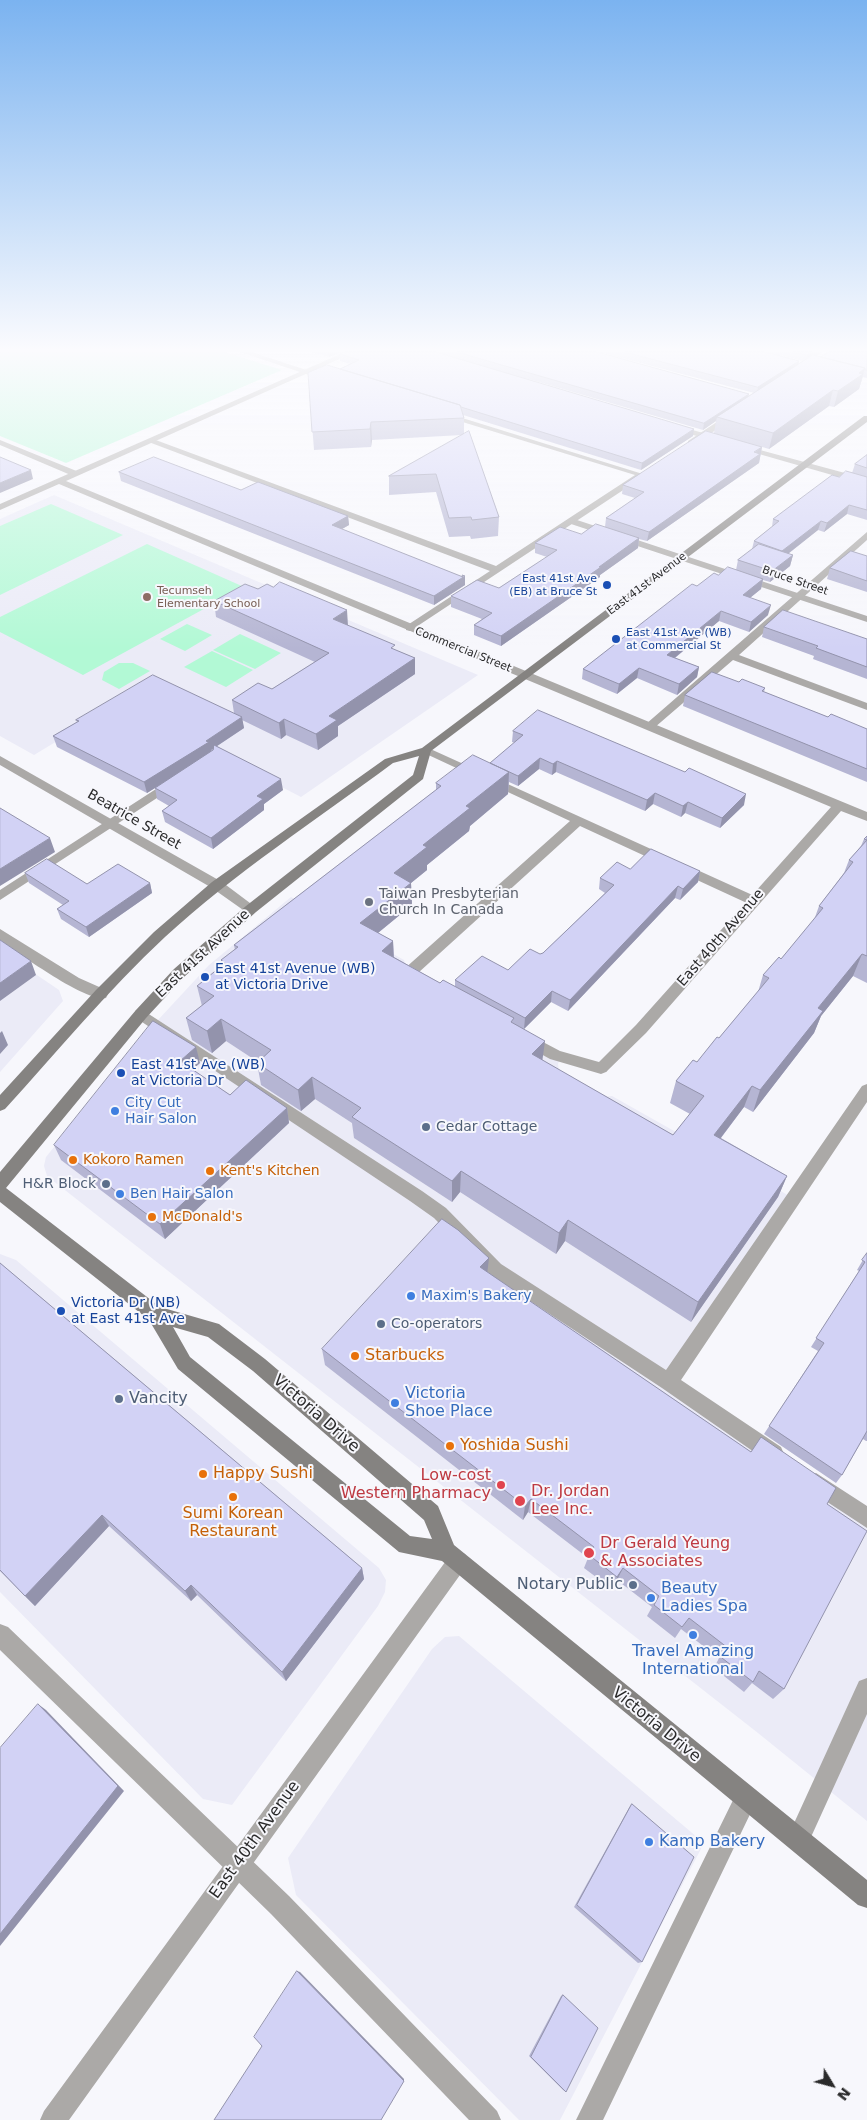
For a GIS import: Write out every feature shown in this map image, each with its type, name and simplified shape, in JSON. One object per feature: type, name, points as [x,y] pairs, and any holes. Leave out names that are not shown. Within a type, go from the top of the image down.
[{"type":"main road","name":"East 41st Avenue","points":[[0,1105],[101,994],[159,935],[216,886],[389,761],[426,750],[823,451]]},
{"type":"main road","name":"East 41st Avenue","points":[[0,1184],[141,1014],[179,972],[251,909],[419,776],[426,750]]},
{"type":"main road","name":"Victoria Drive","points":[[0,1193],[155,1314],[184,1363],[406,1545],[453,1557]]},
{"type":"main road","name":"Victoria Drive","points":[[155,1314],[213,1330],[259,1365],[431,1513],[453,1557],[867,1896]]},
{"type":"street","points":[[21,451],[76,474]]},
{"type":"street","points":[[0,507],[128,451]]},
{"type":"street","points":[[177,451],[497,570]]},
{"type":"street","points":[[410,628],[646,472],[572,451]]},
{"type":"street","points":[[759,451],[867,482]]},
{"type":"street","name":"Commercial Street","points":[[59,481],[867,817]]},
{"type":"street","name":"Bruce Street","points":[[571,521],[867,619]]},
{"type":"street","points":[[650,726],[732,656],[798,596],[863,544],[867,535]]},
{"type":"street","points":[[732,656],[867,707]]},
{"type":"street","points":[[426,750],[754,901]]},
{"type":"street","name":"Beatrice Street","points":[[0,760],[110,823],[251,909]]},
{"type":"street","points":[[0,896],[186,774]]},
{"type":"street","name":"East 40th Avenue","points":[[512,1031],[555,1055],[601,1068],[642,1029],[839,805]]},
{"type":"street","points":[[434,988],[408,974],[578,821]]},
{"type":"street","points":[[0,934],[74,982],[101,994]]},
{"type":"street","points":[[141,1014],[440,1213],[495,1269],[669,1382],[867,1518]]},
{"type":"street","points":[[669,1382],[867,1090]]},
{"type":"street","name":"East 40th Avenue","points":[[53,2120],[238,1865],[453,1557]]},
{"type":"street","points":[[0,1635],[238,1865],[488,2120]]},
{"type":"street","points":[[798,1840],[867,1689]]},
{"type":"street","points":[[589,2120],[746,1798]]},
{"type":"shaded area","name":"Tecumseh Elementary School","points":[[54,495],[478,675],[301,797],[120,703],[34,755],[0,736],[0,519]]},
{"type":"shaded area","points":[[291,897],[404,960],[408,974],[560,1057],[559,1071],[603,1097],[612,1096],[793,1198],[669,1382],[867,1518],[867,1821],[758,1733],[47,1176],[44,1166],[46,1157],[145,1034],[209,965]]},
{"type":"shaded area","points":[[0,950],[59,990],[63,1001],[0,1072]]},
{"type":"shaded area","points":[[0,1254],[16,1260],[379,1568],[386,1580],[385,1592],[378,1606],[232,1805],[203,1799],[0,1592]]},
{"type":"shaded area","points":[[459,1636],[704,1843],[560,2120],[519,2120],[296,1895],[288,1858],[432,1649],[445,1637]]},
{"type":"green space","points":[[37,451],[94,451],[66,463]]},
{"type":"green space","points":[[51,504],[123,535],[0,595],[0,526]]},
{"type":"green space","points":[[147,544],[244,587],[83,675],[0,632],[0,617]]},
{"type":"green space","points":[[187,624],[212,635],[185,651],[160,639]]},
{"type":"green space","points":[[240,634],[281,653],[255,669],[213,650]]},
{"type":"green space","points":[[212,651],[253,670],[226,687],[184,667]]},
{"type":"green space","points":[[119,663],[133,663],[150,671],[119,689],[102,680],[104,672]]},
{"type":"building","points":[[434,451],[476,451],[499,517],[472,520],[471,517],[449,518],[436,474],[389,476]]},
{"type":"building","points":[[603,451],[660,451],[642,463]]},
{"type":"building","points":[[675,451],[756,451],[754,452],[760,454],[649,532],[606,518],[644,492],[623,485]]},
{"type":"building","points":[[867,455],[867,468],[855,464]]},
{"type":"building","points":[[0,457],[31,470],[0,483]]},
{"type":"building","points":[[154,457],[241,490],[258,482],[348,516],[332,525],[463,577],[462,575],[465,576],[434,596],[119,472]]},
{"type":"building","points":[[846,471],[867,477],[867,510],[849,505],[827,523],[821,521],[782,551],[754,541],[779,521],[773,519],[832,475],[839,477]]},
{"type":"building","points":[[596,524],[639,538],[599,567],[601,567],[501,636],[474,625],[492,613],[451,596],[477,580],[499,588],[557,550],[535,543],[560,527],[581,534]]},
{"type":"building","points":[[759,544],[793,555],[772,571],[738,560]]},
{"type":"building","points":[[851,551],[867,556],[867,581],[830,568]]},
{"type":"building","points":[[728,567],[763,579],[743,595],[771,605],[751,622],[721,611],[667,655],[699,667],[679,684],[639,668],[619,684],[583,669],[692,584],[697,586],[714,573],[718,575]]},
{"type":"building","points":[[280,582],[347,610],[333,619],[395,645],[391,648],[415,658],[329,716],[337,720],[316,734],[284,719],[279,723],[232,700],[258,683],[272,689],[329,653],[214,601],[245,584],[258,589],[267,584],[273,587]]},
{"type":"building","points":[[783,610],[867,639],[867,667],[816,648],[818,646],[764,627]]},
{"type":"building","points":[[712,672],[739,682],[742,679],[765,688],[762,691],[828,717],[831,714],[867,729],[867,769],[685,695]]},
{"type":"building","points":[[153,675],[242,717],[206,741],[209,742],[144,782],[53,736],[79,721],[76,720]]},
{"type":"building","points":[[538,710],[685,772],[689,768],[746,794],[722,818],[688,802],[683,806],[655,793],[647,800],[557,761],[553,764],[540,758],[518,776],[490,763],[523,735],[513,731]]},
{"type":"building","points":[[214,745],[281,779],[257,796],[263,799],[211,838],[162,811],[177,800],[155,788],[213,750]]},
{"type":"building","points":[[473,755],[509,772],[466,806],[470,808],[423,845],[427,847],[394,873],[411,883],[360,923],[393,941],[382,951],[440,983],[443,980],[514,1018],[511,1022],[545,1041],[532,1054],[673,1135],[704,1096],[676,1081],[693,1060],[697,1062],[717,1037],[719,1038],[769,978],[763,975],[779,957],[781,959],[823,908],[819,906],[853,862],[849,860],[867,840],[867,956],[862,954],[818,1008],[823,1011],[760,1090],[752,1086],[714,1135],[787,1176],[698,1302],[568,1220],[559,1233],[461,1171],[452,1181],[352,1117],[361,1108],[312,1077],[298,1090],[257,1063],[271,1050],[221,1019],[207,1031],[186,1018],[214,996],[197,986],[225,963],[221,960],[238,947],[234,945],[441,786],[436,783]]},
{"type":"building","points":[[0,808],[50,838],[0,869]]},
{"type":"building","points":[[651,849],[700,871],[683,889],[678,886],[570,1000],[552,991],[525,1018],[455,980],[482,956],[508,970],[530,949],[540,954],[543,953],[614,885],[600,878],[617,862],[630,869]]},
{"type":"building","points":[[47,859],[87,884],[118,864],[150,883],[86,927],[57,909],[69,901],[25,873]]},
{"type":"building","points":[[0,940],[31,961],[0,983]]},
{"type":"building","points":[[153,1021],[196,1047],[180,1061],[230,1095],[246,1080],[287,1108],[160,1224],[54,1145]]},
{"type":"building","points":[[442,1219],[458,1230],[489,1258],[480,1267],[751,1452],[761,1437],[836,1488],[827,1504],[867,1531],[784,1689],[759,1671],[753,1682],[722,1658],[728,1648],[689,1618],[682,1627],[654,1605],[659,1596],[623,1568],[617,1577],[589,1555],[594,1547],[531,1499],[525,1506],[322,1349]]},
{"type":"building","points":[[867,1253],[867,1431],[842,1475],[769,1426],[824,1343],[816,1338],[865,1262],[862,1260]]},
{"type":"building","points":[[0,1263],[362,1568],[282,1672],[191,1585],[185,1591],[102,1515],[25,1596],[0,1570]]},
{"type":"building","points":[[38,1704],[118,1786],[0,1934],[0,1748]]},
{"type":"building","points":[[632,1804],[694,1857],[642,1962],[577,1905]]},
{"type":"building","points":[[297,1971],[404,2081],[381,2120],[214,2120],[262,2046],[254,2037]]},
{"type":"building","points":[[563,1995],[598,2028],[566,2092],[531,2057]]},
{"type":"place","name":"East 41st Ave (EB) at Bruce St","points":[[607,585]]},
{"type":"place","name":"Tecumseh Elementary School","points":[[147,597]]},
{"type":"place","name":"East 41st Ave (WB) at Commercial St","points":[[616,639]]},
{"type":"place","name":"Taiwan Presbyterian Church In Canada","points":[[369,902]]},
{"type":"place","name":"East 41st Avenue (WB) at Victoria Drive","points":[[205,977]]},
{"type":"place","name":"East 41st Ave (WB) at Victoria Dr","points":[[121,1073]]},
{"type":"place","name":"City Cut Hair Salon","points":[[115,1111]]},
{"type":"place","name":"Cedar Cottage","points":[[426,1127]]},
{"type":"place","name":"Kokoro Ramen","points":[[73,1160]]},
{"type":"place","name":"Kent's Kitchen","points":[[210,1171]]},
{"type":"place","name":"H&R Block","points":[[106,1184]]},
{"type":"place","name":"Ben Hair Salon","points":[[120,1194]]},
{"type":"place","name":"McDonald's","points":[[152,1217]]},
{"type":"place","name":"Maxim's Bakery","points":[[411,1296]]},
{"type":"place","name":"Victoria Dr (NB) at East 41st Ave","points":[[61,1311]]},
{"type":"place","name":"Co-operators","points":[[381,1324]]},
{"type":"place","name":"Starbucks","points":[[355,1356]]},
{"type":"place","name":"Vancity","points":[[119,1399]]},
{"type":"place","name":"Victoria Shoe Place","points":[[395,1403]]},
{"type":"place","name":"Yoshida Sushi","points":[[450,1446]]},
{"type":"place","name":"Happy Sushi","points":[[203,1474]]},
{"type":"place","name":"Low-cost Western Pharmacy","points":[[501,1485]]},
{"type":"place","name":"Sumi Korean Restaurant","points":[[233,1497]]},
{"type":"place","name":"Dr. Jordan Lee Inc.","points":[[520,1501]]},
{"type":"place","name":"Dr Gerald Yeung & Associates","points":[[589,1553]]},
{"type":"place","name":"Notary Public","points":[[633,1585]]},
{"type":"place","name":"Beauty Ladies Spa","points":[[651,1598]]},
{"type":"place","name":"Travel Amazing International","points":[[693,1635]]},
{"type":"place","name":"Kamp Bakery","points":[[649,1842]]}]
